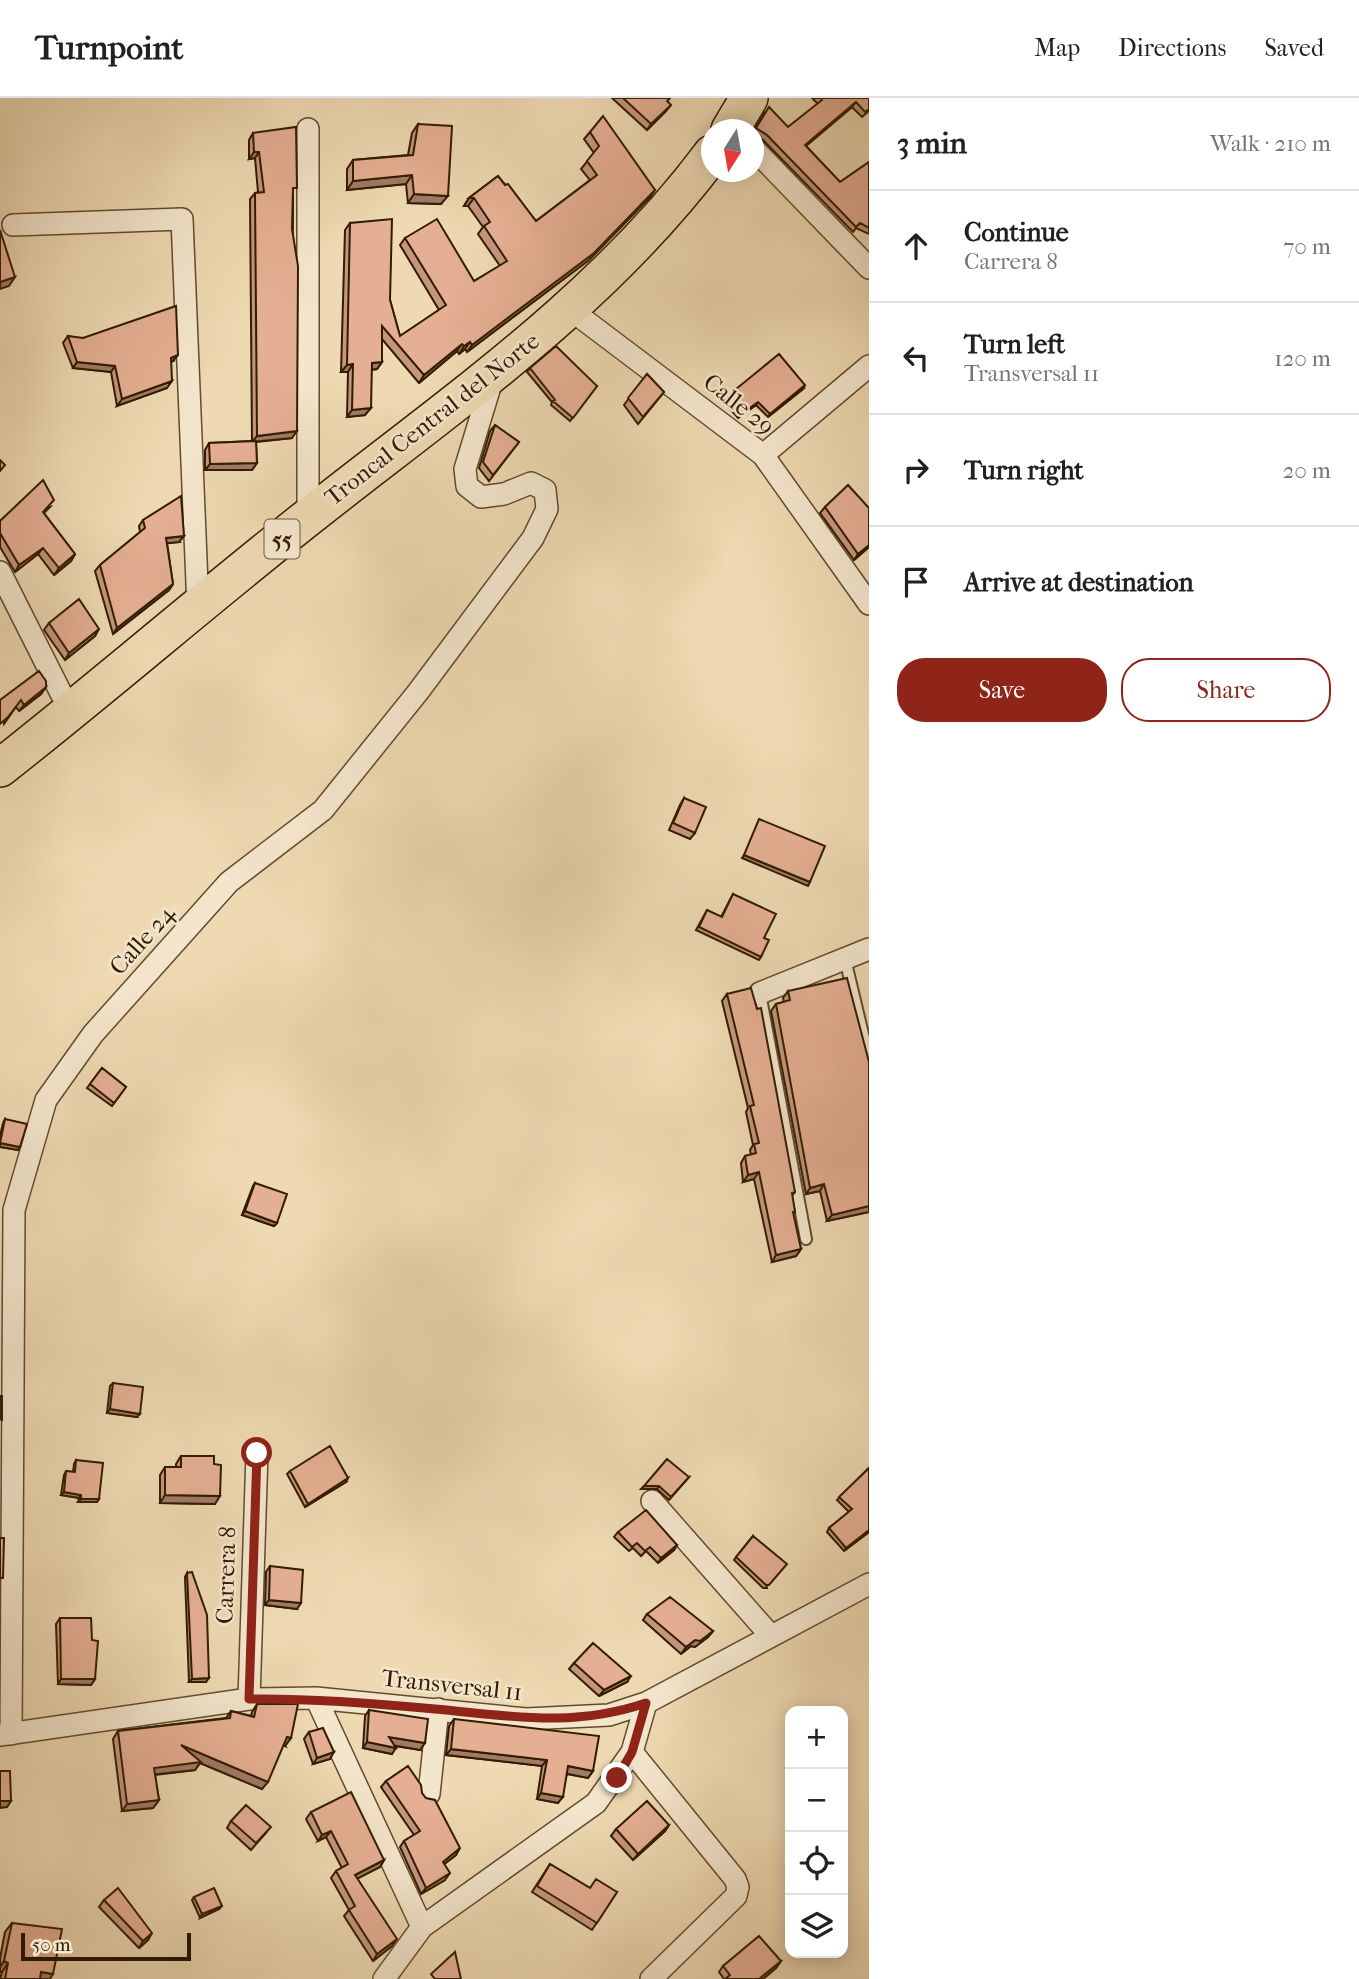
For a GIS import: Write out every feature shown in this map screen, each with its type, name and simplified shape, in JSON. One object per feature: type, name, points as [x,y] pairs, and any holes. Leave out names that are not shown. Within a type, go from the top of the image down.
[{"type":"highway","name":"Troncal Central del Norte","points":[[0,768],[71,713],[308,517],[571,310],[629,253],[701,172]]},
{"type":"street","points":[[308,129],[308,517]]},
{"type":"street","points":[[764,161],[869,268]]},
{"type":"street","points":[[13,225],[182,219],[198,608]]},
{"type":"street","name":"Calle 29","points":[[571,310],[763,455],[869,604]]},
{"type":"street","points":[[763,455],[869,366]]},
{"type":"street","name":"Calle 24","points":[[5,1734],[14,1210],[46,1100],[93,1034],[229,882],[323,810],[418,692],[533,538],[547,509],[545,490],[531,483],[504,494],[481,497],[467,486],[464,469],[496,369]]},
{"type":"street","points":[[0,572],[71,713]]},
{"type":"street","points":[[760,993],[869,950]]},
{"type":"street","name":"Carrera 8","points":[[249,1699],[257,1453]]},
{"type":"street","points":[[652,1501],[771,1636]]},
{"type":"street","name":"Transversal 11","points":[[5,1734],[249,1699],[316,1698],[526,1719],[609,1715],[646,1703],[869,1584]]},
{"type":"street","points":[[316,1698],[422,1927]]},
{"type":"street","points":[[384,1979],[422,1927],[596,1803],[632,1752],[646,1703]]},
{"type":"street","points":[[429,1794],[439,1709]]},
{"type":"street","points":[[632,1752],[735,1879],[738,1887],[736,1896],[651,1979]]},
{"type":"lane","points":[[845,959],[869,1059]]},
{"type":"lane","points":[[760,993],[806,1239]]},
{"type":"building","points":[[623,98],[670,98],[667,101],[671,105],[651,124]]},
{"type":"building","points":[[821,98],[869,98],[869,109],[865,112],[856,102],[805,145],[840,182],[869,162],[869,228],[860,223],[856,227],[764,133],[764,119],[762,119],[769,107],[788,127],[822,100]]},
{"type":"building","points":[[603,116],[655,190],[594,253],[472,345],[470,342],[464,346],[462,344],[424,375],[382,326],[382,362],[372,363],[371,408],[352,410],[353,364],[347,365],[350,223],[392,219],[390,300],[400,336],[446,305],[405,238],[437,219],[474,281],[507,261],[484,226],[490,222],[474,198],[469,198],[498,176],[505,185],[508,184],[536,221],[597,175],[587,161],[599,146],[590,132]]},
{"type":"building","points":[[418,124],[452,126],[448,196],[414,194],[412,175],[353,181],[353,160],[413,155]]},
{"type":"building","points":[[296,127],[297,188],[293,188],[292,229],[298,266],[297,431],[257,436],[255,193],[264,192],[259,152],[254,152],[253,133]]},
{"type":"building","points":[[0,230],[15,277],[0,282]]},
{"type":"building","points":[[176,306],[178,355],[171,358],[172,381],[122,399],[115,366],[77,362],[68,336],[83,338]]},
{"type":"building","points":[[556,346],[597,386],[573,418],[553,401],[555,400],[530,368]]},
{"type":"building","points":[[779,354],[805,385],[770,414],[758,402],[740,415],[725,398]]},
{"type":"building","points":[[647,374],[664,392],[643,417],[628,398]]},
{"type":"building","points":[[495,425],[519,442],[493,475],[483,462]]},
{"type":"building","points":[[256,441],[257,463],[210,464],[209,443]]},
{"type":"building","points":[[43,480],[54,500],[43,512],[75,554],[59,568],[43,548],[19,565],[0,533],[0,521]]},
{"type":"building","points":[[848,485],[869,508],[869,545],[858,554],[825,507]]},
{"type":"building","points":[[181,496],[184,536],[166,538],[173,584],[117,628],[100,565],[145,528],[143,520]]},
{"type":"building","points":[[79,599],[99,629],[69,653],[49,623]]},
{"type":"building","points":[[39,671],[46,681],[46,687],[24,705],[21,700],[0,724],[0,700]]},
{"type":"building","points":[[684,798],[706,807],[695,833],[673,823]]},
{"type":"building","points":[[759,819],[825,846],[810,882],[744,855]]},
{"type":"building","points":[[733,894],[776,914],[764,938],[769,940],[761,957],[699,927],[707,910],[722,917]]},
{"type":"building","points":[[847,978],[869,1062],[869,1206],[832,1215],[824,1184],[810,1188],[776,1004],[790,1000],[788,991]]},
{"type":"building","points":[[751,988],[757,1009],[761,1008],[795,1192],[792,1193],[793,1212],[801,1249],[776,1255],[759,1172],[748,1175],[745,1156],[756,1153],[754,1144],[759,1143],[750,1106],[754,1105],[727,994]]},
{"type":"building","points":[[102,1068],[126,1087],[114,1103],[90,1084]]},
{"type":"building","points":[[5,1119],[27,1124],[20,1147],[0,1143]]},
{"type":"building","points":[[255,1183],[287,1194],[277,1223],[245,1211]]},
{"type":"building","points":[[113,1383],[143,1387],[140,1414],[110,1409]]},
{"type":"building","points":[[2,1396],[2,1420],[0,1419]]},
{"type":"building","points":[[330,1446],[348,1478],[308,1504],[290,1471]]},
{"type":"building","points":[[181,1456],[214,1456],[214,1464],[221,1465],[220,1496],[165,1495],[165,1467],[181,1467]]},
{"type":"building","points":[[667,1459],[689,1477],[671,1497],[659,1486],[644,1486]]},
{"type":"building","points":[[76,1460],[103,1463],[99,1499],[81,1499],[81,1495],[64,1492],[66,1471],[75,1472]]},
{"type":"building","points":[[869,1468],[869,1530],[846,1548],[829,1528],[852,1509],[839,1497]]},
{"type":"building","points":[[646,1510],[677,1545],[661,1558],[650,1547],[645,1551],[637,1543],[632,1547],[618,1532]]},
{"type":"building","points":[[753,1536],[787,1564],[769,1585],[736,1557]]},
{"type":"building","points":[[0,1538],[4,1538],[3,1578],[0,1578]]},
{"type":"building","points":[[270,1566],[303,1570],[301,1603],[269,1600]]},
{"type":"building","points":[[192,1572],[207,1615],[209,1678],[192,1679],[187,1573]]},
{"type":"building","points":[[670,1597],[713,1631],[686,1647],[647,1614]]},
{"type":"building","points":[[60,1618],[91,1618],[92,1640],[98,1641],[95,1679],[61,1679]]},
{"type":"building","points":[[593,1643],[631,1676],[604,1690],[574,1663]]},
{"type":"building","points":[[257,1704],[298,1704],[291,1738],[287,1737],[268,1782],[181,1745],[201,1762],[154,1768],[159,1800],[127,1804],[118,1731],[230,1718],[231,1711],[254,1717]]},
{"type":"building","points":[[369,1710],[428,1719],[425,1743],[389,1737],[396,1748],[367,1742]]},
{"type":"building","points":[[454,1719],[599,1736],[593,1771],[568,1766],[563,1797],[541,1793],[547,1760],[451,1749]]},
{"type":"building","points":[[323,1728],[334,1752],[317,1758],[309,1732]]},
{"type":"building","points":[[408,1766],[421,1785],[422,1793],[426,1798],[435,1800],[460,1848],[443,1862],[450,1873],[426,1888],[404,1841],[420,1831],[386,1781]]},
{"type":"building","points":[[0,1771],[10,1771],[11,1801],[0,1801]]},
{"type":"building","points":[[351,1792],[384,1860],[355,1875],[397,1939],[377,1954],[349,1910],[355,1906],[336,1871],[348,1864],[331,1831],[322,1835],[311,1812]]},
{"type":"building","points":[[647,1801],[669,1825],[638,1854],[616,1829]]},
{"type":"building","points":[[246,1805],[271,1827],[256,1843],[231,1821]]},
{"type":"building","points":[[550,1864],[590,1888],[596,1879],[617,1892],[597,1923],[537,1886]]},
{"type":"building","points":[[118,1888],[152,1933],[143,1941],[104,1900]]},
{"type":"building","points":[[214,1888],[222,1906],[202,1914],[194,1897]]},
{"type":"building","points":[[12,1923],[62,1929],[53,1974],[41,1972],[40,1979],[5,1979],[8,1963],[4,1961]]},
{"type":"building","points":[[759,1936],[781,1961],[759,1979],[725,1979],[730,1975],[723,1966]]},
{"type":"building","points":[[455,1952],[461,1979],[435,1979],[431,1974]]},
{"type":"route","points":[[257,1453],[249,1699],[316,1698],[526,1719],[609,1715],[646,1703],[632,1752],[617,1778]]}]
